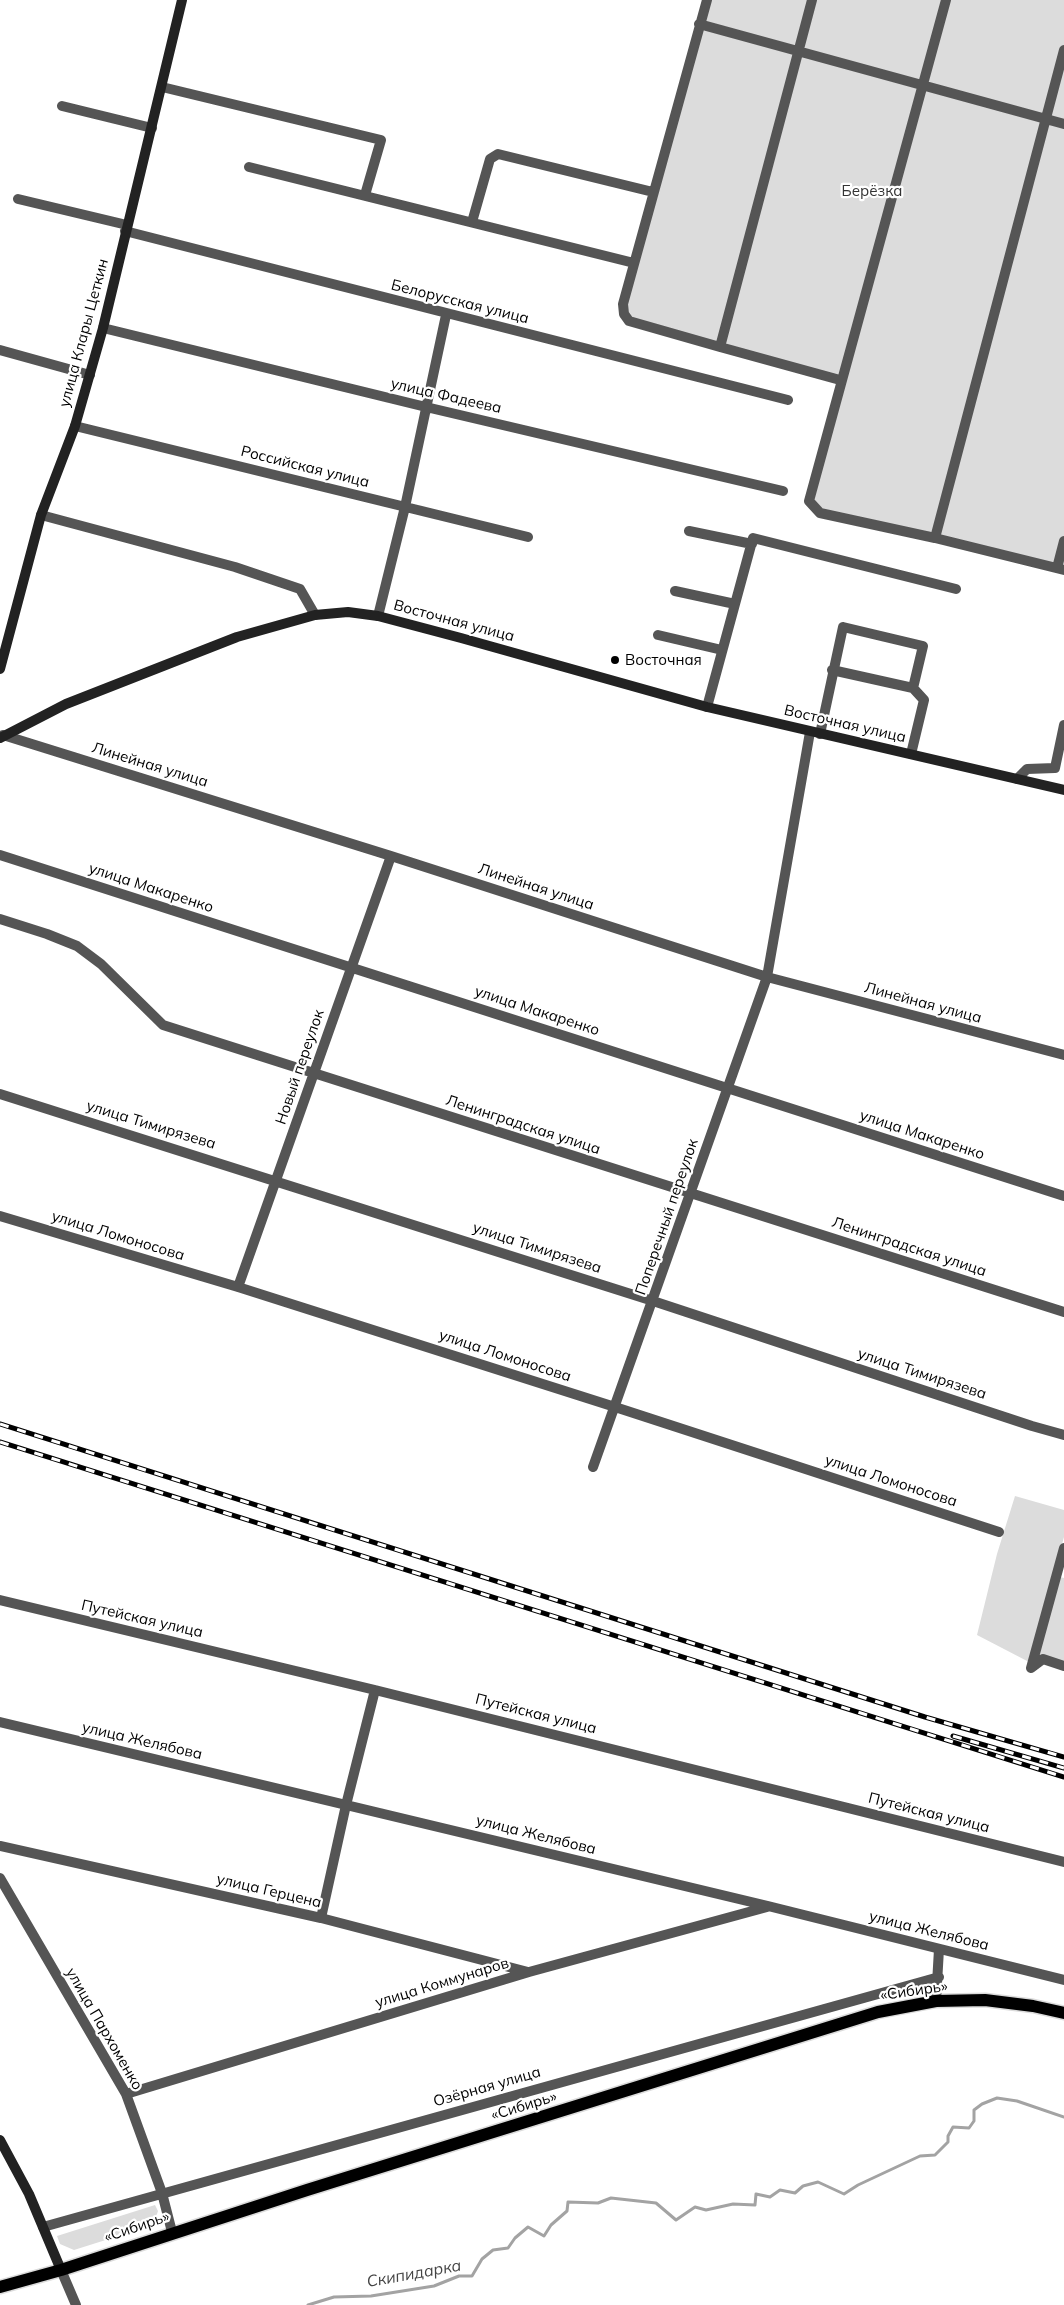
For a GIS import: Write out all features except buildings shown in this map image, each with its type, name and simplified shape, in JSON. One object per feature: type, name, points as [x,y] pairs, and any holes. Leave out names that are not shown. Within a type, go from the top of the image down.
[{"type":"main road","name":"«Сибирь»","points":[[0,2287],[61,2270],[172,2232],[878,2012],[936,2001],[985,2000],[1033,2006],[1064,2013]]},
{"type":"street","name":"улица Клары Цеткин","points":[[0,669],[41,515],[75,426],[103,328],[182,0]]},
{"type":"street","points":[[707,0],[622,304],[624,314],[629,321],[840,380]]},
{"type":"street","points":[[720,347],[800,52],[812,0]]},
{"type":"street","points":[[946,0],[840,380],[809,501],[820,513],[935,538],[1060,569],[1064,541]]},
{"type":"street","points":[[699,24],[1064,124]]},
{"type":"street","points":[[935,538],[1064,50]]},
{"type":"street","points":[[162,87],[381,140],[365,195]]},
{"type":"street","points":[[62,106],[152,128]]},
{"type":"street","points":[[472,222],[490,159],[498,154],[653,192]]},
{"type":"street","points":[[249,166],[634,263]]},
{"type":"street","name":"Белорусская улица","points":[[18,199],[446,315],[788,400]]},
{"type":"street","points":[[378,616],[405,506],[446,315]]},
{"type":"street","name":"улица Фадеева","points":[[103,328],[426,407],[783,491]]},
{"type":"street","points":[[0,350],[90,375]]},
{"type":"street","name":"Российская улица","points":[[75,426],[528,537]]},
{"type":"street","points":[[41,515],[235,567],[300,589],[316,615]]},
{"type":"street","points":[[689,531],[752,544]]},
{"type":"street","points":[[707,706],[753,538],[956,589]]},
{"type":"street","points":[[675,591],[735,604]]},
{"type":"street","name":"Восточная улица","points":[[1,736],[66,704],[237,637],[316,615],[348,612],[378,616],[707,706],[815,733],[1064,790]]},
{"type":"street","name":"Поперечный переулок","points":[[593,1467],[767,977],[815,733],[843,627],[923,646],[913,688]]},
{"type":"street","points":[[658,635],[722,650]]},
{"type":"street","points":[[832,670],[913,688],[924,700],[911,754]]},
{"type":"street","points":[[1017,779],[1028,769],[1055,768],[1064,725]]},
{"type":"street","name":"Линейная улица","points":[[1,736],[391,856],[767,977],[1064,1055]]},
{"type":"street","name":"улица Макаренко","points":[[0,855],[1064,1196]]},
{"type":"street","name":"Новый переулок","points":[[238,1287],[391,856]]},
{"type":"street","name":"Ленинградская улица","points":[[0,919],[77,946],[101,964],[163,1025],[1064,1312]]},
{"type":"street","name":"улица Тимирязева","points":[[0,1094],[277,1180],[1064,1435]]},
{"type":"street","name":"улица Ломоносова","points":[[0,1216],[238,1287],[999,1532]]},
{"type":"street","points":[[1064,1548],[1060,1574],[1031,1668],[1043,1659],[1064,1666]]},
{"type":"street","name":"Путейская улица","points":[[0,1600],[375,1690],[1064,1862]]},
{"type":"street","points":[[321,1918],[346,1805],[375,1690]]},
{"type":"street","name":"улица Желябова","points":[[0,1722],[768,1906],[1064,1980]]},
{"type":"street","name":"улица Герцена","points":[[0,1846],[321,1918],[529,1972]]},
{"type":"street","name":"улица Пархоменко","points":[[0,1878],[126,2094],[162,2193],[172,2232]]},
{"type":"street","name":"улица Коммунаров","points":[[126,2094],[529,1972],[768,1906]]},
{"type":"street","points":[[936,2001],[939,1977],[939,1949]]},
{"type":"street","name":"Озёрная улица","points":[[43,2227],[939,1977]]},
{"type":"street","points":[[0,2140],[29,2194],[76,2305]]},
{"type":"green space","name":"Берёзка","points":[[707,0],[1064,0],[1064,574],[820,513],[809,501],[840,380],[629,321],[624,314]]},
{"type":"green space","points":[[1015,1496],[1064,1510],[1064,1537],[1029,1662],[977,1635],[997,1554]]},
{"type":"green space","points":[[1060,1577],[1064,1578],[1064,1663],[1038,1655]]},
{"type":"green space","points":[[155,2205],[158,2211],[155,2220],[150,2226],[74,2250],[60,2244],[57,2236]]},
{"type":"waterway","name":"Скипидарка","points":[[308,2305],[334,2297],[371,2296],[434,2286],[459,2276],[472,2276],[482,2259],[493,2250],[508,2248],[515,2238],[528,2227],[544,2236],[551,2225],[567,2211],[568,2202],[598,2203],[611,2198],[656,2203],[676,2220],[695,2207],[706,2210],[733,2204],[755,2205],[756,2194],[770,2197],[780,2190],[795,2193],[803,2186],[818,2182],[844,2194],[858,2185],[920,2156],[935,2155],[948,2142],[948,2136],[953,2127],[969,2128],[974,2121],[974,2110],[982,2104],[997,2098],[1017,2101],[1064,2117]]},
{"type":"railway","points":[[0,1424],[925,1717],[1064,1757]]},
{"type":"railway","points":[[0,1442],[1064,1777]]},
{"type":"railway","points":[[953,1736],[1064,1768]]},
{"type":"place","name":"Восточная","points":[[615,660]]}]
